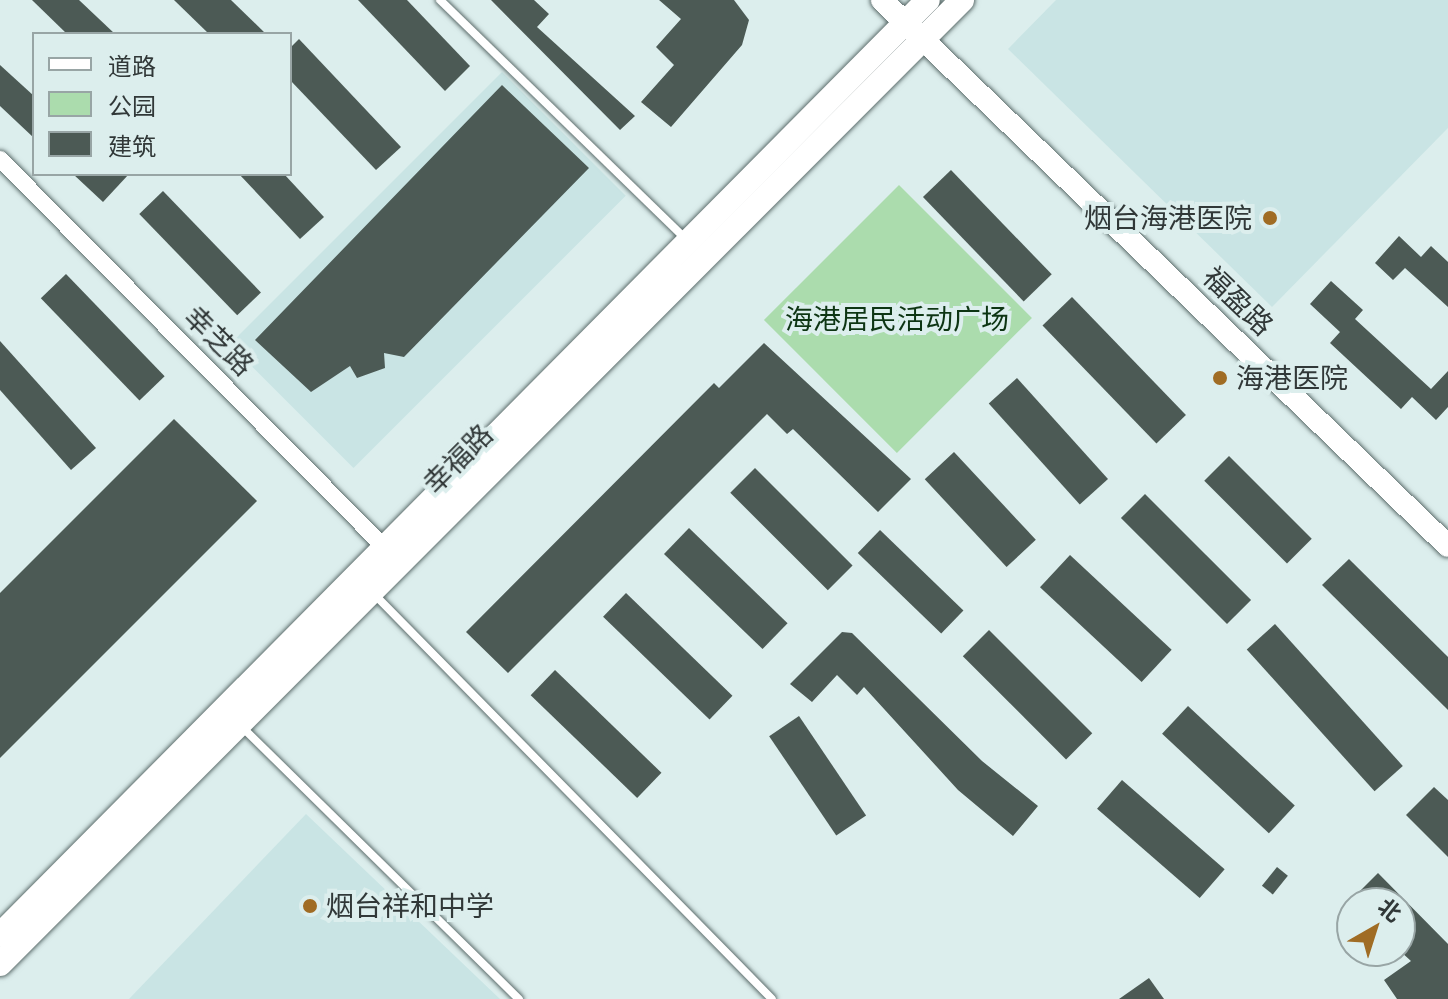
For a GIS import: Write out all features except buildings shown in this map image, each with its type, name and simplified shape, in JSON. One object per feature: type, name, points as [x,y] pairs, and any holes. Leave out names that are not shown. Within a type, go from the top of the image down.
[{"type":"main road","name":"幸福路","points":[[0,935],[391,554],[914,30],[928,0]]},
{"type":"main road","name":"幸福路","points":[[0,964],[370,590],[391,554],[688,241],[914,30],[962,0]]},
{"type":"street","name":"福盈路","points":[[882,0],[1448,546]]},
{"type":"street","name":"幸芝路","points":[[0,159],[391,554]]},
{"type":"lane","points":[[440,0],[688,241]]},
{"type":"lane","points":[[370,590],[772,999]]},
{"type":"lane","points":[[239,723],[519,999]]},
{"type":"shaded area","name":"烟台海港医院","points":[[1056,0],[1448,0],[1448,128],[1272,307],[1008,49]]},
{"type":"shaded area","points":[[502,72],[626,196],[354,468],[230,344]]},
{"type":"shaded area","name":"烟台祥和中学","points":[[306,814],[500,999],[129,999]]},
{"type":"green space","name":"海港居民活动广场","points":[[899,185],[1032,318],[897,453],[764,320]]},
{"type":"place","name":"烟台海港医院","points":[[1270,218]]},
{"type":"place","name":"海港医院","points":[[1220,378]]},
{"type":"place","name":"烟台祥和中学","points":[[310,906]]}]
